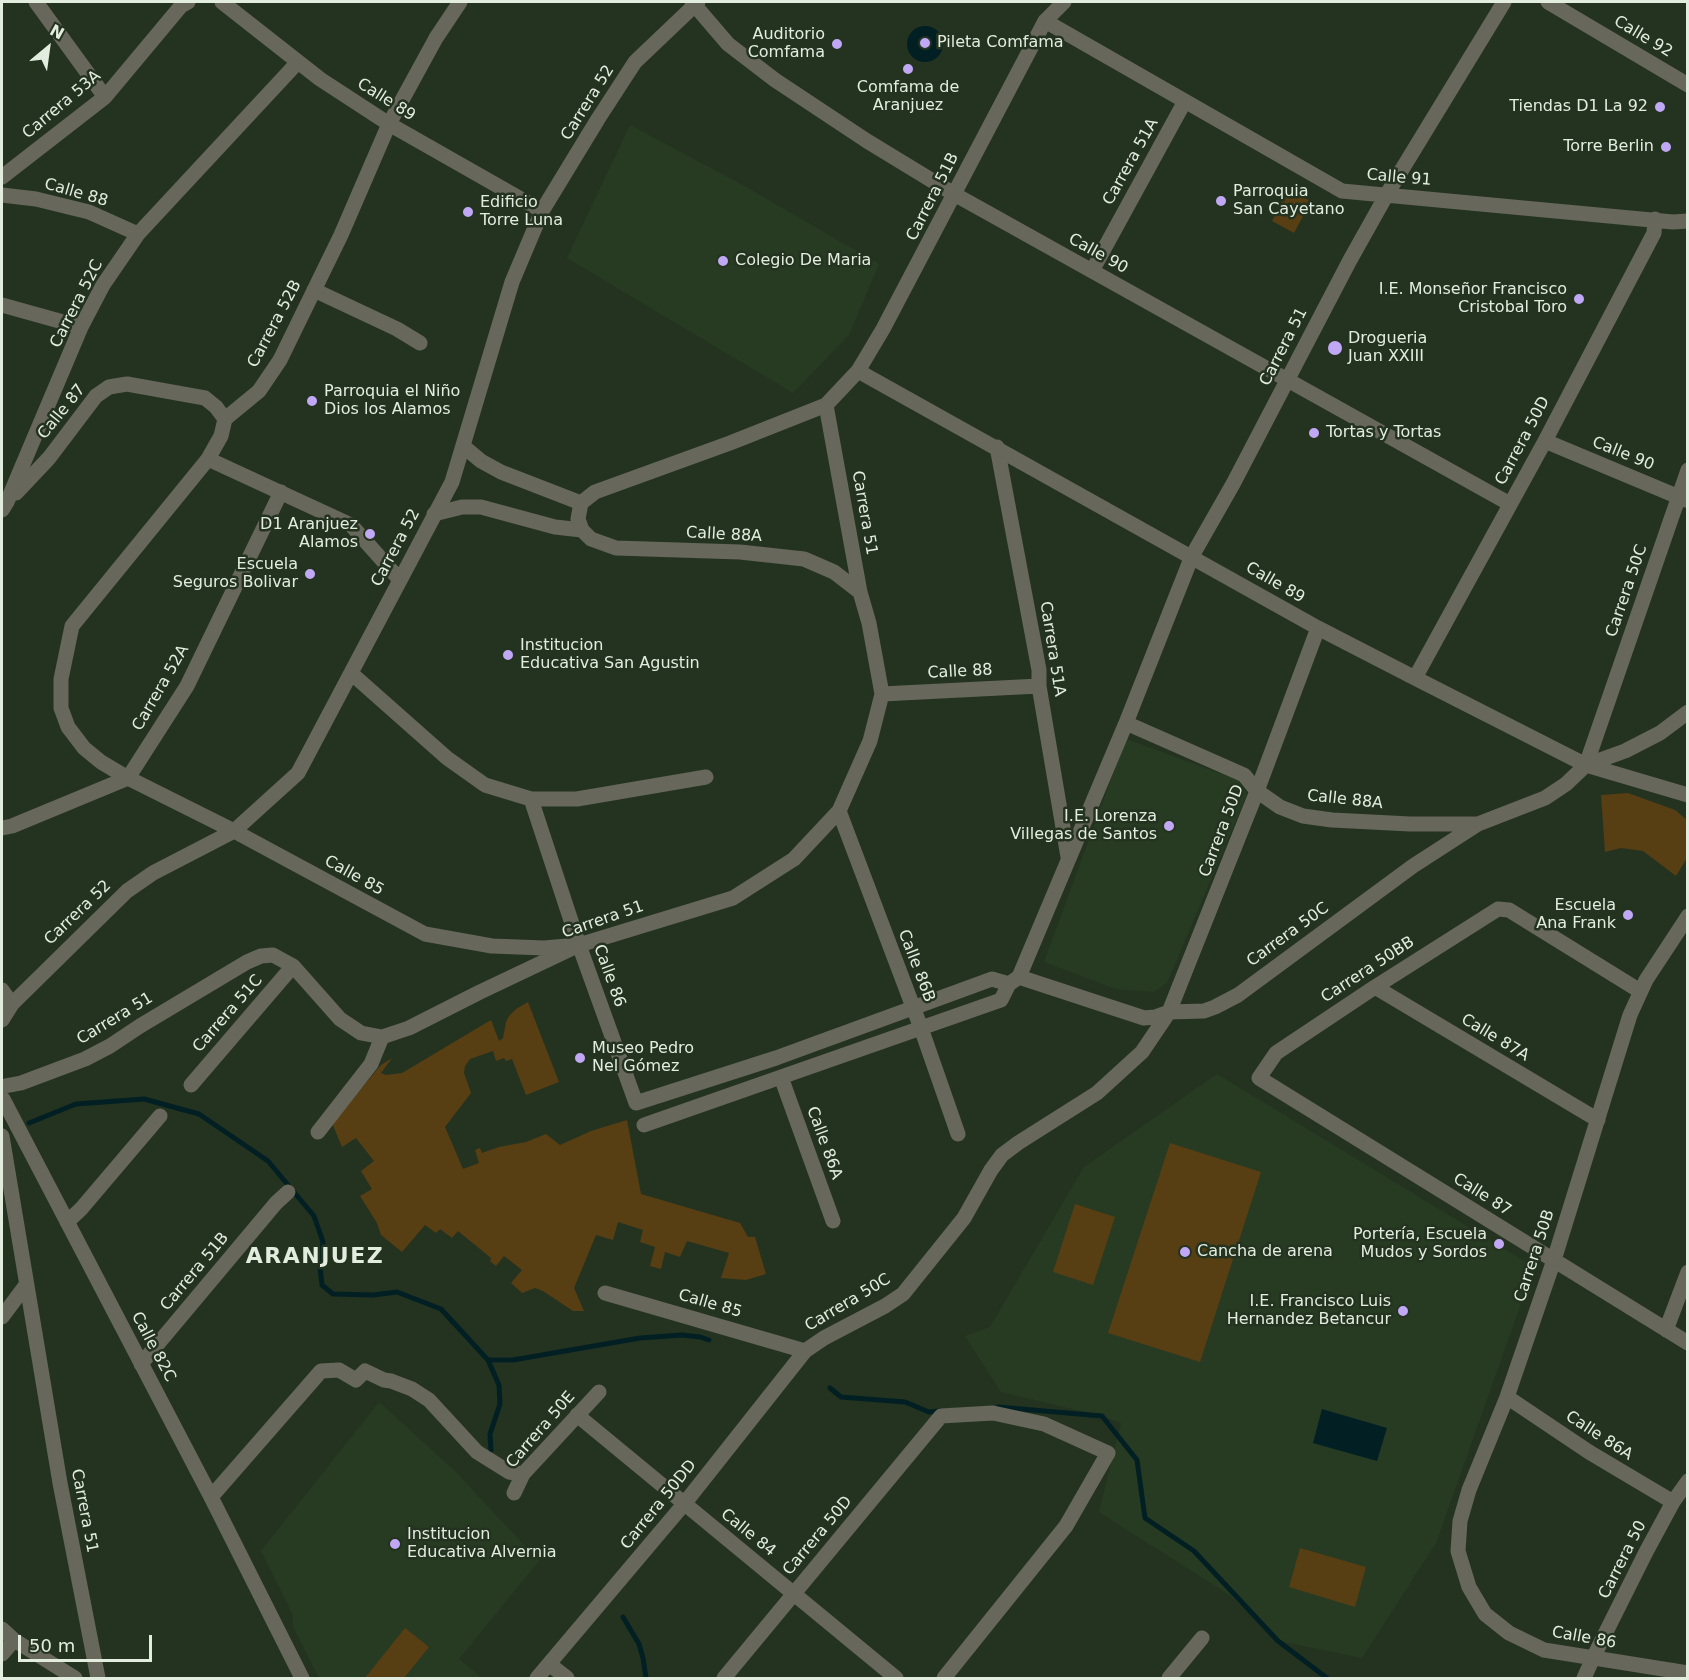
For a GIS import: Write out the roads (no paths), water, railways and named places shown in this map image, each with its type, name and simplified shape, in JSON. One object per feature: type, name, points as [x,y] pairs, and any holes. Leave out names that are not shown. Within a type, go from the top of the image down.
[{"type":"street","points":[[36,2],[105,97]]},
{"type":"street","name":"Carrera 53A","points":[[2,177],[105,97],[181,6],[188,2]]},
{"type":"street","name":"Calle 89","points":[[222,2],[320,79],[389,124],[543,211]]},
{"type":"street","name":"Carrera 52B","points":[[225,419],[259,391],[280,360],[315,290],[389,124],[436,38],[460,2]]},
{"type":"street","name":"Calle 90","points":[[695,2],[728,44],[775,80],[954,194],[1510,504]]},
{"type":"street","name":"Carrera 52","points":[[2,1020],[12,1004],[127,891],[153,873],[234,831],[298,773],[452,482],[512,282],[543,211],[635,62],[695,2]]},
{"type":"street","name":"Carrera 51B","points":[[826,405],[858,371],[910,280],[1045,21],[1064,2]]},
{"type":"street","name":"Carrera 51","points":[[644,1125],[1001,1000],[1014,981],[1126,723],[1192,556],[1233,484],[1324,307],[1387,194],[1503,2]]},
{"type":"street","name":"Calle 92","points":[[1548,2],[1688,85]]},
{"type":"street","name":"Calle 91","points":[[1045,21],[1342,191],[1673,222],[1688,221]]},
{"type":"street","name":"Carrera 52C","points":[[4,506],[81,327],[103,285],[138,234],[298,62]]},
{"type":"street","name":"Carrera 51A","points":[[1092,271],[1185,102]]},
{"type":"street","name":"Calle 88","points":[[2,195],[36,199],[89,212],[138,234]]},
{"type":"street","name":"Carrera 50D","points":[[1415,678],[1545,441],[1654,233],[1655,219]]},
{"type":"street","points":[[315,290],[397,329],[420,343]]},
{"type":"street","points":[[2,305],[81,327]]},
{"type":"street","name":"Calle 89","points":[[858,371],[1318,628],[1415,678],[1586,765],[1688,795]]},
{"type":"street","name":"Calle 87","points":[[4,506],[49,458],[96,396],[110,387],[127,384],[205,398],[225,419]]},
{"type":"street","points":[[582,530],[578,519],[581,503],[595,492],[826,405]]},
{"type":"street","name":"Carrera 51","points":[[3,1092],[102,1050],[247,962],[261,956],[273,956],[293,966],[340,1019],[361,1033],[382,1037],[409,1028],[579,945],[733,898],[794,859],[839,811],[870,741],[882,694],[869,623],[860,592],[826,405]]},
{"type":"street","points":[[128,778],[84,748],[68,727],[61,708],[61,679],[72,626],[208,459],[221,436],[225,419]]},
{"type":"street","name":"Calle 90","points":[[1545,441],[1683,499]]},
{"type":"street","points":[[463,446],[480,460],[501,472],[581,503]]},
{"type":"street","name":"Carrera 51A","points":[[997,447],[1039,670],[1039,686],[1068,857]]},
{"type":"street","points":[[208,459],[351,525],[400,580]]},
{"type":"street","name":"Carrera 50C","points":[[805,1351],[903,1294],[958,1226],[1002,1155],[1017,1143],[1097,1093],[1143,1052],[1169,1012],[1204,1011],[1238,995],[1413,866],[1478,824],[1545,798],[1566,784],[1586,765],[1683,499],[1688,470]]},
{"type":"street","name":"Carrera 52A","points":[[128,778],[187,686],[281,492]]},
{"type":"street","name":"Calle 88A","points":[[434,514],[462,507],[481,507],[555,528],[582,530],[591,538],[616,548],[740,552],[804,559],[834,572],[860,592]]},
{"type":"street","name":"Carrera 50D","points":[[1169,1012],[1318,628]]},
{"type":"street","points":[[351,673],[447,758],[485,785],[531,799],[577,799],[706,777]]},
{"type":"street","name":"Calle 88","points":[[882,694],[1039,686]]},
{"type":"street","points":[[1586,765],[1625,752],[1660,733],[1688,712]]},
{"type":"street","name":"Calle 88A","points":[[1126,723],[1244,775],[1257,790],[1280,807],[1303,816],[1332,820],[1410,824],[1478,824]]},
{"type":"street","points":[[2,828],[12,826],[128,778]]},
{"type":"street","name":"Calle 85","points":[[128,778],[234,831],[425,934],[492,946],[544,948],[579,945]]},
{"type":"street","name":"Calle 86","points":[[531,799],[579,945],[636,1103],[776,1058],[912,1008]]},
{"type":"street","name":"Calle 86B","points":[[839,811],[921,1028],[958,1134]]},
{"type":"street","name":"Carrera 50BB","points":[[1259,1078],[1276,1053],[1498,909],[1509,910],[1640,991]]},
{"type":"street","name":"Carrera 50B","points":[[1485,1614],[1469,1587],[1458,1551],[1460,1521],[1469,1490],[1507,1397],[1554,1260],[1630,1015],[1640,991],[1688,916]]},
{"type":"street","name":"Carrera 51C","points":[[190,1085],[293,966]]},
{"type":"street","points":[[912,1008],[992,979],[1014,981],[1144,1018],[1169,1012]]},
{"type":"street","name":"Calle 87A","points":[[1375,987],[1598,1120]]},
{"type":"street","points":[[2,990],[12,1004]]},
{"type":"street","points":[[318,1132],[370,1064],[382,1037]]},
{"type":"street","name":"Calle 86A","points":[[781,1077],[833,1221]]},
{"type":"street","name":"Calle 87","points":[[1259,1078],[1688,1343]]},
{"type":"street","name":"Calle 82C","points":[[3,1092],[67,1222],[303,1678]]},
{"type":"street","points":[[67,1222],[81,1209],[160,1116]]},
{"type":"street","name":"Carrera 51","points":[[2,1136],[62,1495],[98,1678]]},
{"type":"street","name":"Carrera 51B","points":[[141,1364],[276,1203],[288,1192]]},
{"type":"street","points":[[1666,1330],[1688,1272]]},
{"type":"street","points":[[2,1317],[26,1286]]},
{"type":"street","name":"Calle 85","points":[[605,1293],[805,1351]]},
{"type":"street","name":"Carrera 50DD","points":[[537,1678],[684,1504],[805,1351]]},
{"type":"street","points":[[211,1497],[321,1371],[339,1370],[356,1380],[365,1371],[412,1389],[429,1400],[477,1452],[510,1472],[523,1474]]},
{"type":"street","name":"Carrera 50E","points":[[514,1493],[523,1474],[599,1392]]},
{"type":"street","name":"Calle 86A","points":[[1507,1397],[1589,1452],[1673,1502]]},
{"type":"street","name":"Carrera 50D","points":[[724,1678],[941,1416],[993,1413],[1044,1424],[1108,1453],[1066,1526],[944,1678]]},
{"type":"street","name":"Calle 84","points":[[577,1415],[896,1678]]},
{"type":"street","name":"Carrera 50","points":[[1584,1678],[1673,1502],[1688,1482]]},
{"type":"street","name":"Calle 86","points":[[1485,1614],[1509,1633],[1544,1650],[1688,1673]]},
{"type":"street","points":[[2,1629],[14,1640],[75,1678]]},
{"type":"street","points":[[1169,1678],[1202,1638]]},
{"type":"street","points":[[2,1654],[14,1640]]},
{"type":"street","points":[[549,1664],[567,1678]]},
{"type":"water","name":"Pileta Comfama","points":[[925,26],[938,31],[943,44],[938,57],[925,62],[912,57],[907,44],[912,31]]},
{"type":"water","points":[[1322,1409],[1387,1428],[1377,1461],[1313,1443]]},
{"type":"waterway","points":[[29,1123],[76,1104],[144,1099],[199,1114],[268,1161],[314,1216],[323,1242],[320,1267],[322,1285],[333,1294],[373,1295],[397,1292],[441,1309],[488,1360],[513,1360],[640,1338],[682,1335],[709,1340]]},
{"type":"waterway","points":[[488,1360],[499,1385],[500,1404],[490,1434],[491,1450]]},
{"type":"waterway","points":[[830,1388],[841,1397],[905,1402],[929,1412],[941,1411]]},
{"type":"waterway","points":[[998,1407],[1102,1416],[1137,1460],[1145,1518],[1194,1551],[1278,1641],[1327,1678]]},
{"type":"waterway","points":[[623,1617],[639,1644],[646,1678]]},
{"type":"place","name":"Pileta Comfama","points":[[925,43]]},
{"type":"place","name":"Auditorio Comfama","points":[[837,44]]},
{"type":"place","name":"Comfama de Aranjuez","points":[[908,69]]},
{"type":"place","name":"Tiendas D1 La 92","points":[[1660,107]]},
{"type":"place","name":"Torre Berlin","points":[[1666,147]]},
{"type":"place","name":"Parroquia San Cayetano","points":[[1221,201]]},
{"type":"place","name":"Edificio Torre Luna","points":[[468,212]]},
{"type":"place","name":"Colegio De Maria","points":[[723,261]]},
{"type":"place","name":"I.E. Monseñor Francisco Cristobal Toro","points":[[1579,299]]},
{"type":"place","name":"Drogueria Juan XXIII","points":[[1335,348]]},
{"type":"place","name":"Parroquia el Niño Dios los Alamos","points":[[312,401]]},
{"type":"place","name":"Tortas y Tortas","points":[[1314,433]]},
{"type":"place","name":"D1 Aranjuez Alamos","points":[[370,534]]},
{"type":"place","name":"Escuela Seguros Bolivar","points":[[310,574]]},
{"type":"place","name":"Institucion Educativa San Agustin","points":[[508,655]]},
{"type":"place","name":"I.E. Lorenza Villegas de Santos","points":[[1169,826]]},
{"type":"place","name":"Escuela Ana Frank","points":[[1628,915]]},
{"type":"place","name":"Museo Pedro Nel Gómez","points":[[580,1058]]},
{"type":"place","name":"Portería, Escuela Mudos y Sordos","points":[[1499,1244]]},
{"type":"place","name":"Cancha de arena","points":[[1185,1252]]},
{"type":"place","name":"I.E. Francisco Luis Hernandez Betancur","points":[[1403,1311]]},
{"type":"place","name":"Institucion Educativa Alvernia","points":[[395,1544]]},
{"type":"district","name":"ARANJUEZ","points":[[315,1257]]}]
